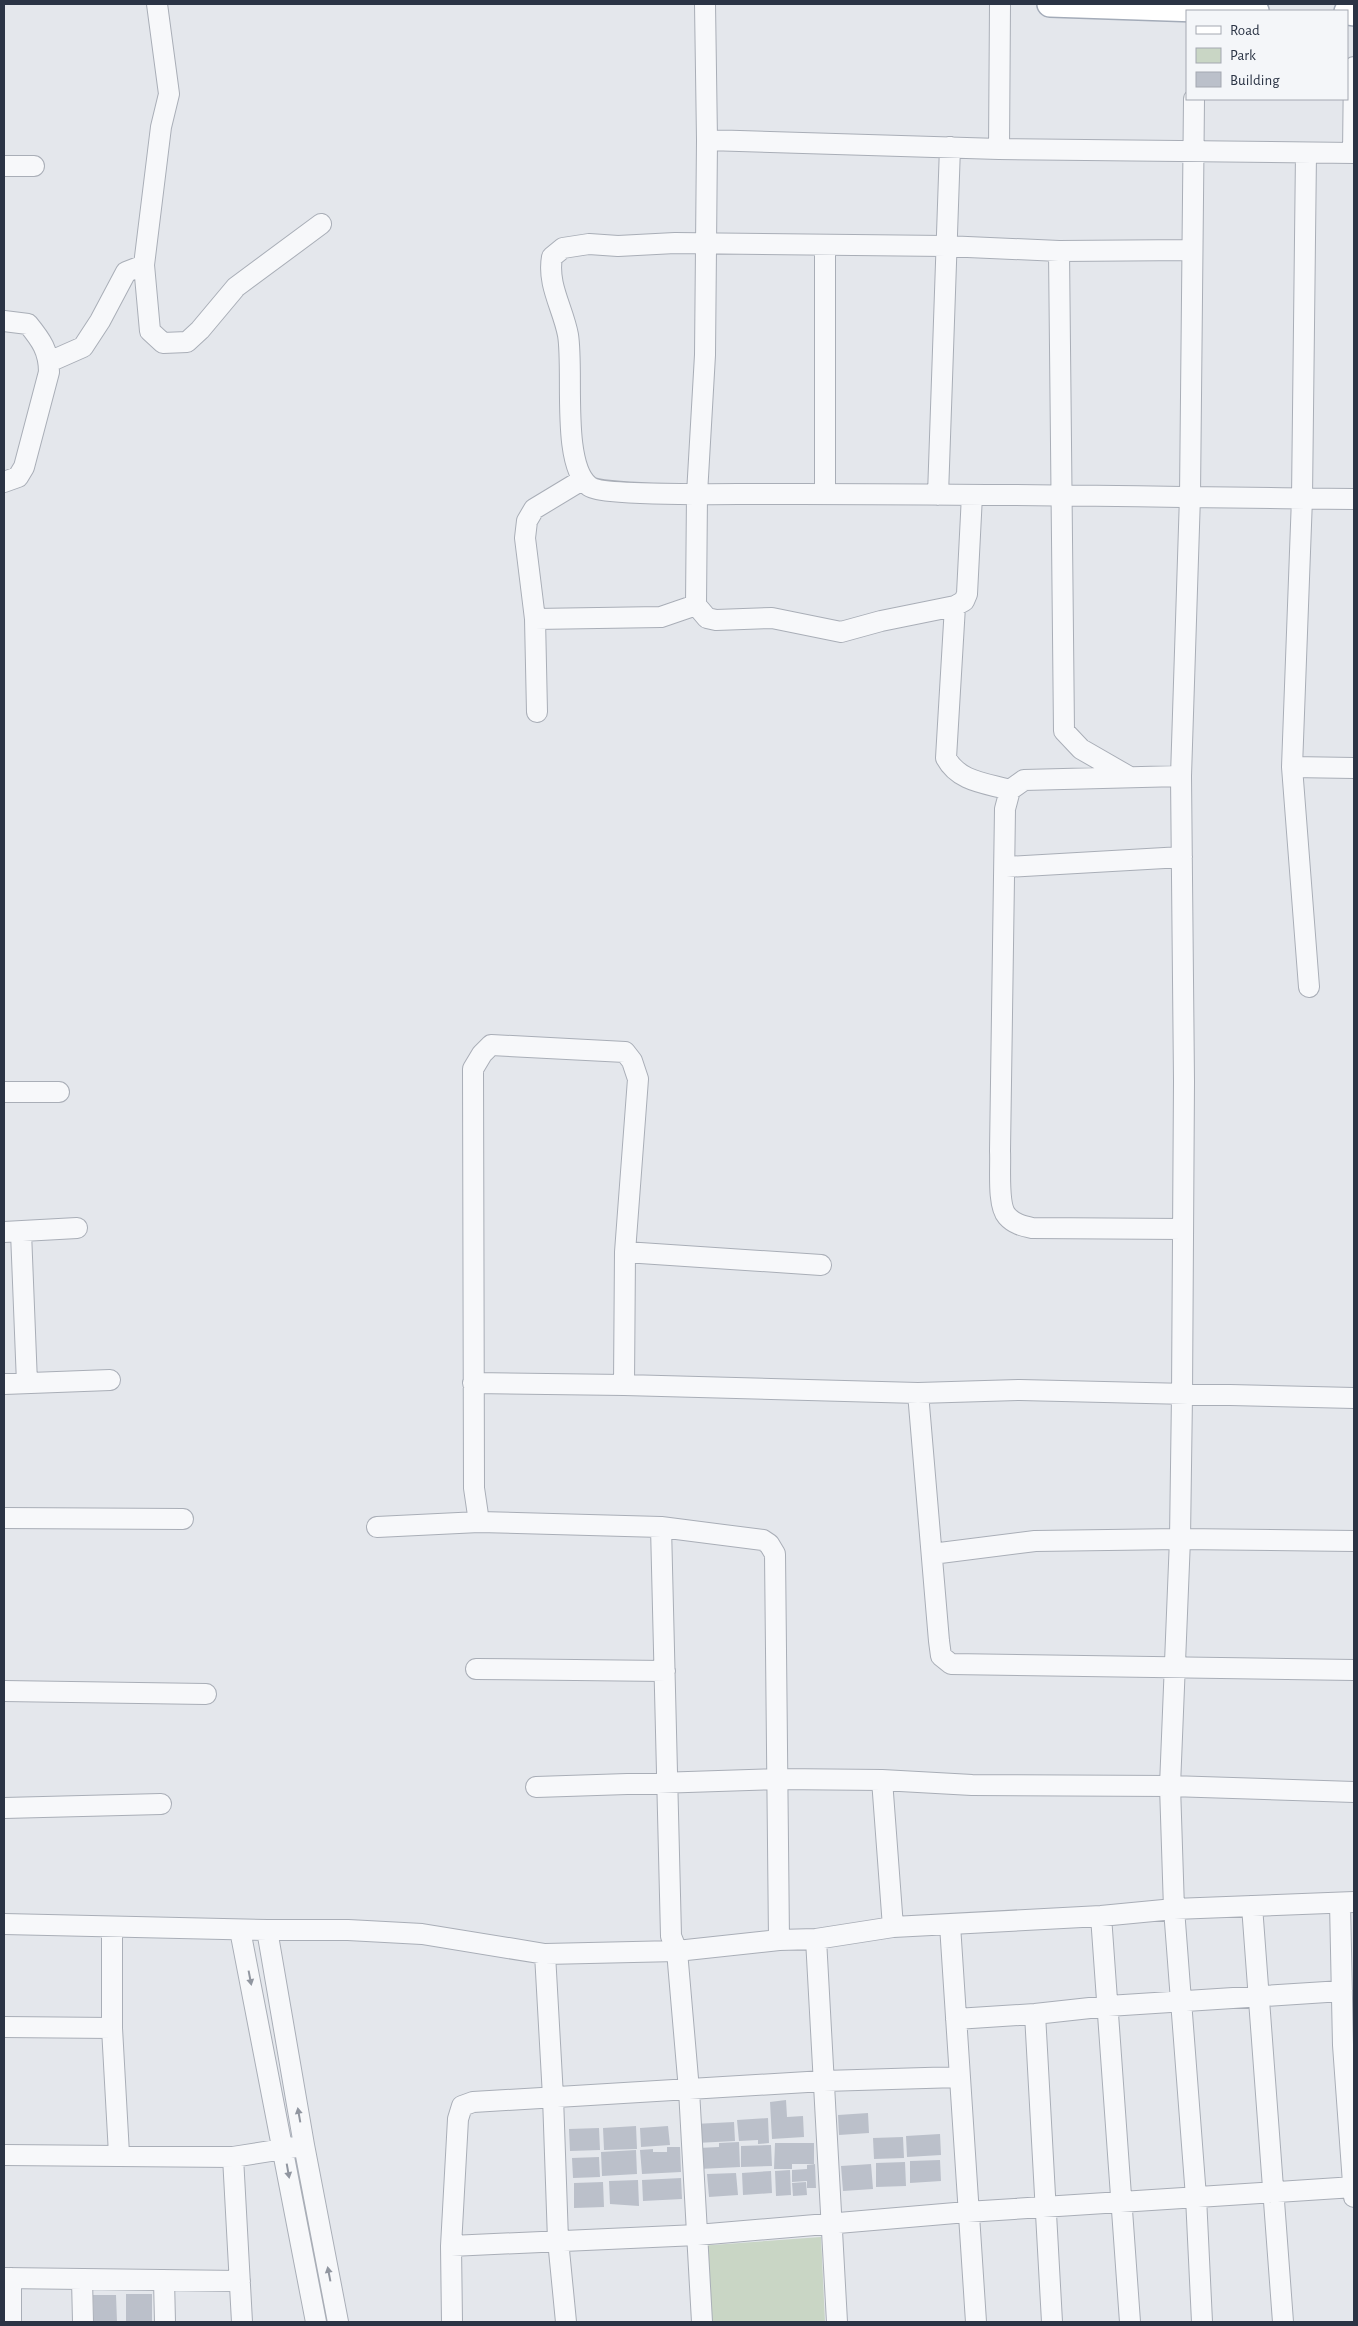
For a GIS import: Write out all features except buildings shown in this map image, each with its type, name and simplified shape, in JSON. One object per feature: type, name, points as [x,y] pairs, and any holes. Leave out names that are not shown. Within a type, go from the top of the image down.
[{"type":"main road","points":[[1050,4],[1186,11]]},
{"type":"street","points":[[157,4],[169,94],[162,127],[144,265],[150,331],[163,343],[187,342],[200,330],[236,287],[320,224]]},
{"type":"street","points":[[705,4],[707,140],[705,356],[697,494],[696,606],[702,614],[716,620],[772,618],[841,632],[881,621],[955,606],[964,601],[968,594],[972,495]]},
{"type":"street","points":[[999,149],[1000,4]]},
{"type":"street","points":[[707,140],[999,149],[1354,153],[1354,67]]},
{"type":"street","points":[[1194,100],[1190,496],[1181,776],[1183,1229],[1180,1539],[1170,1786],[1174,1909],[1196,2197],[1202,2322]]},
{"type":"street","points":[[938,495],[945,246],[950,148]]},
{"type":"street","points":[[1306,153],[1302,498],[1292,767],[1310,987]]},
{"type":"street","points":[[4,166],[34,166]]},
{"type":"street","points":[[1192,250],[1059,252],[945,246],[675,243],[618,246],[589,244],[564,248],[552,257],[550,270],[568,336],[573,458],[582,480],[592,489],[697,494],[1063,495],[1354,499]]},
{"type":"street","points":[[824,246],[825,494]]},
{"type":"street","points":[[1059,252],[1064,731],[1081,749],[1128,776]]},
{"type":"street","points":[[49,362],[83,348],[100,321],[126,272],[144,265]]},
{"type":"street","points":[[4,321],[28,324],[47,349],[49,362],[49,372],[24,467],[18,477],[4,482]]},
{"type":"street","points":[[537,712],[535,618],[526,538],[527,521],[534,509],[582,480]]},
{"type":"street","points":[[535,618],[661,618],[696,606]]},
{"type":"street","points":[[955,606],[946,758],[952,768],[963,777],[1010,790]]},
{"type":"street","points":[[1292,767],[1354,768]]},
{"type":"street","points":[[1181,776],[1024,780],[1010,790],[1005,809],[1006,867],[1000,1151],[1002,1205],[1006,1216],[1017,1224],[1032,1228],[1183,1229]]},
{"type":"street","points":[[1006,867],[1182,857]]},
{"type":"street","points":[[479,1522],[474,1488],[473,1069],[482,1054],[491,1045],[625,1052],[632,1061],[638,1079],[625,1252],[624,1385]]},
{"type":"street","points":[[4,1092],[59,1092]]},
{"type":"street","points":[[27,1383],[13,1232],[77,1228]]},
{"type":"street","points":[[625,1252],[821,1265]]},
{"type":"street","points":[[4,1384],[110,1380]]},
{"type":"street","points":[[473,1383],[918,1393],[1020,1390],[1354,1398]]},
{"type":"street","points":[[918,1393],[941,1656],[951,1664],[1354,1670]]},
{"type":"street","points":[[4,1518],[183,1519]]},
{"type":"street","points":[[377,1527],[479,1522],[661,1527],[763,1540],[770,1544],[775,1554],[779,1940]]},
{"type":"street","points":[[661,1527],[670,1936],[678,1951],[689,2090],[702,2322]]},
{"type":"street","points":[[932,1554],[1035,1541],[1180,1539],[1354,1541]]},
{"type":"street","points":[[476,1669],[665,1671]]},
{"type":"street","points":[[4,1691],[206,1694]]},
{"type":"street","points":[[536,1787],[778,1779],[882,1780],[972,1785],[1170,1786],[1354,1792]]},
{"type":"street","points":[[882,1780],[892,1927]]},
{"type":"street","points":[[4,1808],[161,1804]]},
{"type":"street","points":[[4,1924],[240,1930],[348,1930],[422,1934],[545,1954],[678,1951],[779,1940],[816,1939],[892,1927],[1101,1916],[1174,1909],[1347,1903],[1342,1992],[1349,2044],[1354,2190],[1274,2192],[967,2212],[697,2234],[451,2246]]},
{"type":"street","points":[[1252,1906],[1283,2322]]},
{"type":"street","points":[[1101,1916],[1123,2202],[1130,2322]]},
{"type":"street","points":[[950,1925],[967,2212],[976,2322]]},
{"type":"street","points":[[112,1927],[112,2028],[119,2154]]},
{"type":"street","points":[[240,1930],[284,2149],[316,2322]]},
{"type":"street","points":[[267,1930],[304,2145],[338,2322]]},
{"type":"street","points":[[816,1939],[830,2223],[837,2322]]},
{"type":"street","points":[[545,1954],[554,2097],[558,2240],[566,2322]]},
{"type":"street","points":[[956,2019],[1036,2014],[1108,2006],[1342,1992]]},
{"type":"street","points":[[1036,2014],[1052,2322]]},
{"type":"street","points":[[4,2027],[112,2028]]},
{"type":"street","points":[[452,2322],[451,2246],[458,2119],[462,2106],[473,2102],[824,2081],[959,2077]]},
{"type":"street","points":[[4,2155],[119,2154],[233,2157],[304,2145]]},
{"type":"street","points":[[233,2157],[242,2322]]},
{"type":"street","points":[[11,2322],[8,2278],[240,2281]]},
{"type":"street","points":[[82,2279],[83,2322]]},
{"type":"street","points":[[164,2280],[165,2322]]},
{"type":"green space","points":[[821,2237],[825,2322],[703,2322],[698,2246]]}]
